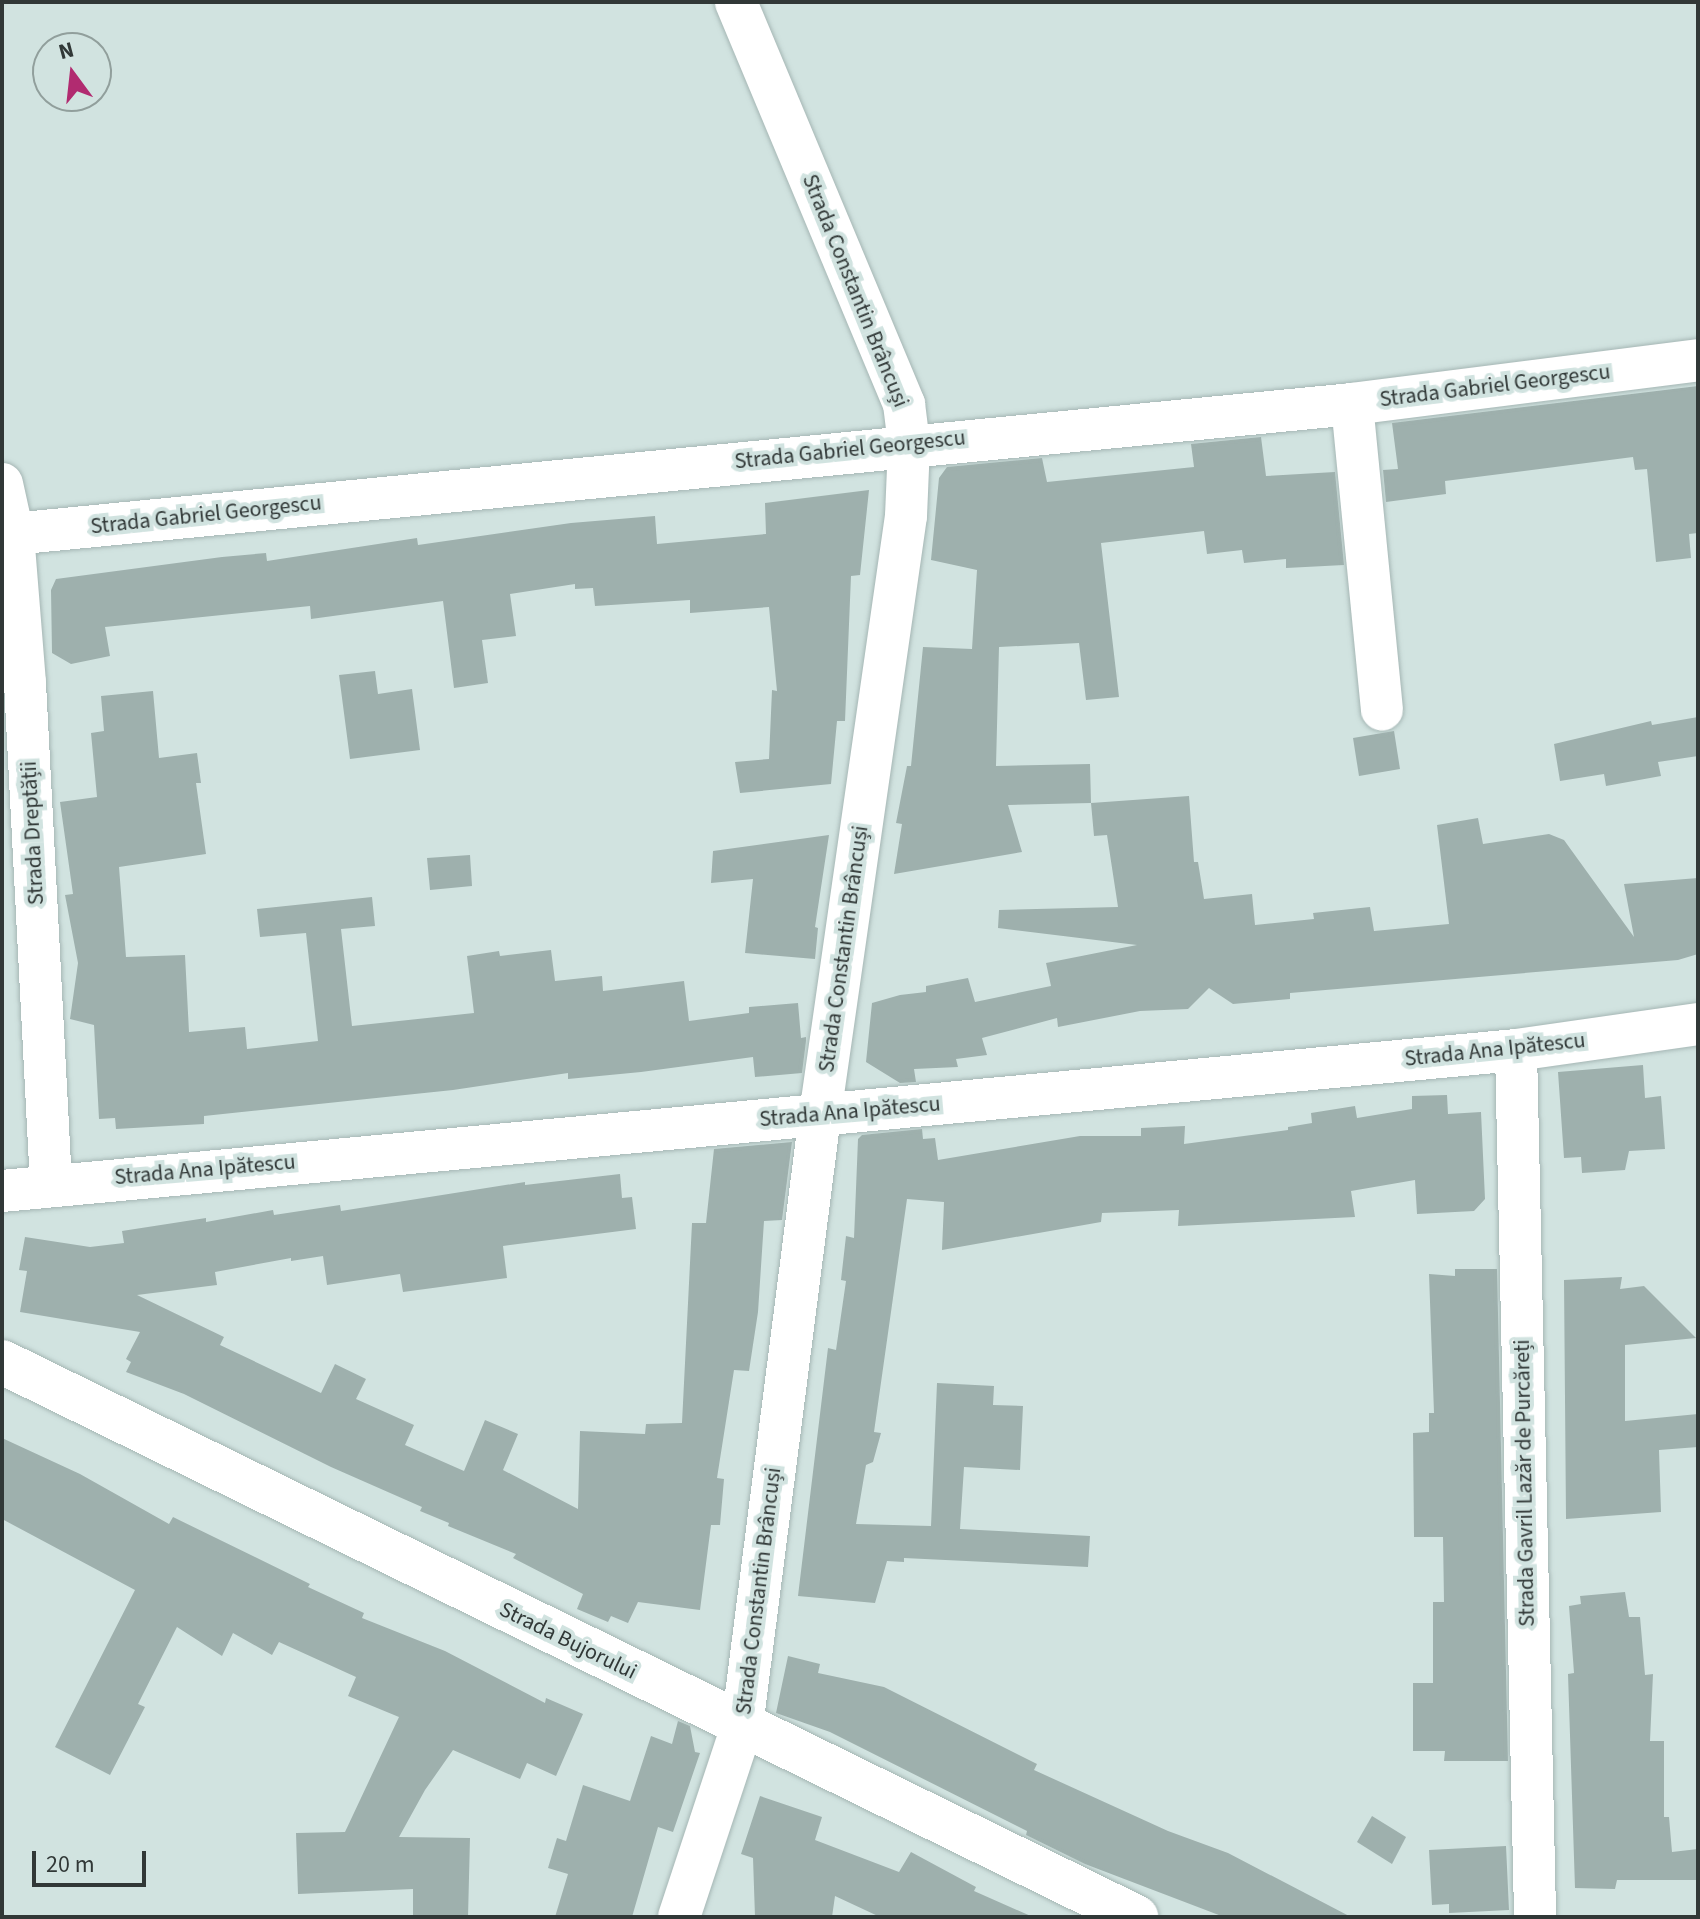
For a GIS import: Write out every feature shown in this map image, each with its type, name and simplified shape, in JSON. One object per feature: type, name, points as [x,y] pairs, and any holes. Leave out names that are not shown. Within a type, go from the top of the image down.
[{"type":"street","name":"Strada Constantin Brâncuși","points":[[679,1917],[742,1726],[820,1115],[906,516],[909,444],[904,404],[736,2]]},
{"type":"street","name":"Strada Gabriel Georgescu","points":[[8,535],[909,444],[1352,404],[1698,360]]},
{"type":"street","points":[[1352,404],[1382,710]]},
{"type":"street","name":"Strada Dreptății","points":[[2,484],[25,683],[51,1184]]},
{"type":"street","name":"Strada Ana Ipătescu","points":[[2,1191],[51,1184],[1516,1050],[1698,1024]]},
{"type":"street","name":"Strada Gavril Lazăr de Purcăreți","points":[[1516,1050],[1535,1917]]},
{"type":"street","name":"Strada Bujorului","points":[[2,1362],[1136,1917]]},
{"type":"building","points":[[1698,386],[1698,533],[1689,534],[1691,558],[1656,562],[1647,469],[1635,470],[1633,457],[1445,481],[1446,494],[1386,502],[1383,470],[1398,469],[1392,423]]},
{"type":"building","points":[[1261,437],[1266,476],[1335,472],[1344,565],[1286,568],[1286,559],[1244,563],[1242,550],[1207,554],[1204,531],[1101,543],[1119,697],[1086,700],[1079,643],[999,647],[996,766],[1090,764],[1091,803],[1008,805],[1022,852],[894,874],[902,824],[896,823],[907,766],[911,766],[923,647],[972,649],[977,570],[931,560],[939,478],[947,467],[1042,458],[1047,482],[1194,467],[1191,444]]},
{"type":"building","points":[[869,490],[860,575],[851,576],[845,721],[837,721],[831,784],[740,793],[735,762],[769,759],[772,690],[777,691],[769,607],[690,613],[690,600],[595,606],[593,588],[575,589],[575,584],[510,594],[516,636],[482,640],[488,683],[454,688],[443,601],[311,619],[310,606],[105,627],[110,656],[71,664],[52,653],[51,590],[56,579],[222,557],[266,553],[267,561],[417,538],[418,545],[571,523],[655,516],[657,544],[766,534],[765,503]]},
{"type":"building","points":[[375,671],[378,694],[412,689],[420,750],[350,759],[339,675]]},
{"type":"building","points":[[153,691],[159,758],[197,753],[201,783],[196,783],[206,854],[119,867],[126,957],[185,955],[189,1032],[245,1027],[247,1049],[318,1041],[306,933],[260,937],[257,909],[372,897],[375,926],[341,929],[352,1026],[474,1013],[467,956],[499,951],[500,956],[551,950],[555,981],[602,976],[603,991],[684,981],[689,1021],[749,1013],[749,1007],[798,1003],[801,1038],[806,1037],[802,1073],[755,1077],[753,1057],[568,1079],[568,1073],[453,1090],[204,1116],[204,1124],[116,1129],[115,1118],[99,1119],[94,1025],[70,1019],[78,963],[65,895],[73,894],[60,802],[97,797],[91,733],[104,731],[101,696]]},
{"type":"building","points":[[1698,717],[1698,756],[1658,762],[1661,776],[1606,786],[1604,774],[1560,781],[1554,744],[1651,721],[1652,725]]},
{"type":"building","points":[[1394,731],[1400,769],[1359,776],[1353,738]]},
{"type":"building","points":[[1189,796],[1194,862],[1198,862],[1204,899],[1252,894],[1255,925],[1314,919],[1313,913],[1370,907],[1374,931],[1449,924],[1437,825],[1478,818],[1483,844],[1549,834],[1564,840],[1634,937],[1624,884],[1698,878],[1698,954],[1678,960],[1290,993],[1290,999],[1233,1004],[1209,988],[1188,1009],[1140,1011],[1058,1027],[1057,1018],[982,1038],[987,1055],[956,1059],[958,1067],[914,1069],[916,1082],[900,1083],[866,1062],[872,1003],[926,992],[926,986],[968,978],[975,1002],[1051,986],[1046,963],[1137,945],[998,928],[999,910],[1118,907],[1107,835],[1094,836],[1091,803]]},
{"type":"building","points":[[829,835],[815,927],[818,928],[815,959],[745,953],[753,879],[711,883],[713,851]]},
{"type":"building","points":[[470,855],[472,886],[430,890],[427,858]]},
{"type":"building","points":[[1643,1065],[1645,1098],[1661,1096],[1665,1149],[1629,1151],[1625,1170],[1582,1173],[1581,1157],[1564,1158],[1558,1072]]},
{"type":"building","points":[[1447,1095],[1448,1114],[1481,1112],[1485,1199],[1474,1211],[1417,1214],[1415,1180],[1351,1191],[1355,1217],[1178,1226],[1179,1210],[1102,1213],[1101,1222],[942,1250],[944,1202],[907,1199],[874,1432],[881,1433],[873,1462],[866,1465],[856,1524],[931,1526],[937,1383],[994,1386],[993,1405],[1023,1406],[1020,1470],[964,1467],[960,1529],[1090,1536],[1088,1567],[904,1558],[904,1562],[887,1561],[875,1603],[798,1596],[828,1348],[836,1350],[846,1281],[841,1280],[846,1236],[854,1238],[858,1139],[862,1135],[922,1129],[923,1139],[935,1138],[938,1160],[1080,1136],[1141,1136],[1141,1128],[1185,1126],[1184,1144],[1288,1130],[1288,1127],[1312,1123],[1311,1113],[1355,1106],[1357,1118],[1412,1109],[1412,1096]]},
{"type":"building","points":[[792,1142],[782,1220],[764,1221],[758,1312],[749,1371],[734,1370],[717,1478],[724,1479],[720,1525],[711,1525],[700,1610],[638,1602],[628,1623],[611,1616],[608,1622],[577,1609],[583,1594],[513,1558],[516,1554],[448,1526],[449,1523],[420,1511],[422,1507],[331,1467],[184,1394],[126,1372],[131,1362],[126,1359],[140,1332],[20,1312],[27,1271],[19,1270],[25,1237],[90,1247],[124,1243],[122,1231],[206,1218],[206,1222],[273,1210],[274,1215],[340,1205],[341,1211],[525,1182],[525,1185],[620,1174],[622,1198],[632,1197],[636,1229],[503,1246],[507,1278],[403,1292],[400,1274],[327,1285],[323,1256],[291,1261],[291,1258],[215,1272],[217,1285],[137,1295],[224,1337],[220,1345],[321,1393],[335,1364],[366,1379],[356,1399],[414,1425],[405,1445],[464,1471],[485,1420],[518,1434],[503,1470],[578,1509],[580,1431],[645,1434],[646,1424],[682,1423],[692,1223],[706,1223],[714,1149]]},
{"type":"building","points":[[1455,1269],[1497,1269],[1508,1761],[1444,1761],[1445,1751],[1413,1751],[1413,1683],[1433,1683],[1433,1602],[1444,1602],[1443,1537],[1414,1537],[1413,1433],[1429,1432],[1429,1413],[1434,1413],[1429,1274],[1455,1276]]},
{"type":"building","points":[[1622,1277],[1620,1289],[1644,1286],[1696,1338],[1625,1345],[1625,1421],[1698,1414],[1698,1447],[1659,1450],[1661,1512],[1566,1519],[1564,1280]]},
{"type":"building","points":[[2,1438],[80,1474],[169,1524],[173,1517],[310,1584],[308,1587],[364,1613],[362,1618],[445,1651],[545,1703],[546,1698],[583,1714],[556,1776],[527,1763],[520,1779],[453,1750],[425,1790],[399,1837],[470,1838],[468,1917],[413,1917],[413,1889],[298,1894],[296,1833],[345,1832],[399,1717],[348,1696],[356,1677],[279,1642],[272,1655],[233,1633],[222,1656],[177,1627],[138,1704],[145,1707],[110,1775],[55,1747],[135,1590],[2,1519]]},
{"type":"building","points":[[1625,1592],[1629,1617],[1640,1617],[1645,1675],[1653,1674],[1650,1741],[1664,1741],[1664,1817],[1669,1817],[1672,1852],[1698,1849],[1698,1880],[1617,1880],[1615,1889],[1575,1888],[1568,1674],[1574,1673],[1569,1606],[1581,1604],[1580,1596]]},
{"type":"building","points":[[788,1656],[820,1664],[818,1673],[884,1687],[1037,1764],[1034,1770],[1168,1831],[1228,1853],[1351,1917],[1224,1917],[1085,1864],[1026,1835],[1027,1831],[830,1732],[776,1713]]},
{"type":"building","points":[[678,1721],[690,1726],[695,1752],[700,1753],[673,1832],[658,1827],[632,1917],[555,1917],[568,1874],[548,1868],[557,1838],[566,1841],[583,1785],[630,1801],[651,1736],[672,1744]]},
{"type":"building","points":[[760,1796],[822,1817],[815,1840],[899,1872],[911,1852],[976,1887],[974,1891],[1033,1917],[880,1917],[835,1896],[832,1917],[755,1917],[753,1858],[741,1854]]},
{"type":"building","points":[[1372,1816],[1406,1837],[1392,1864],[1357,1842]]},
{"type":"building","points":[[1506,1846],[1509,1910],[1449,1913],[1449,1904],[1432,1905],[1429,1850]]}]
